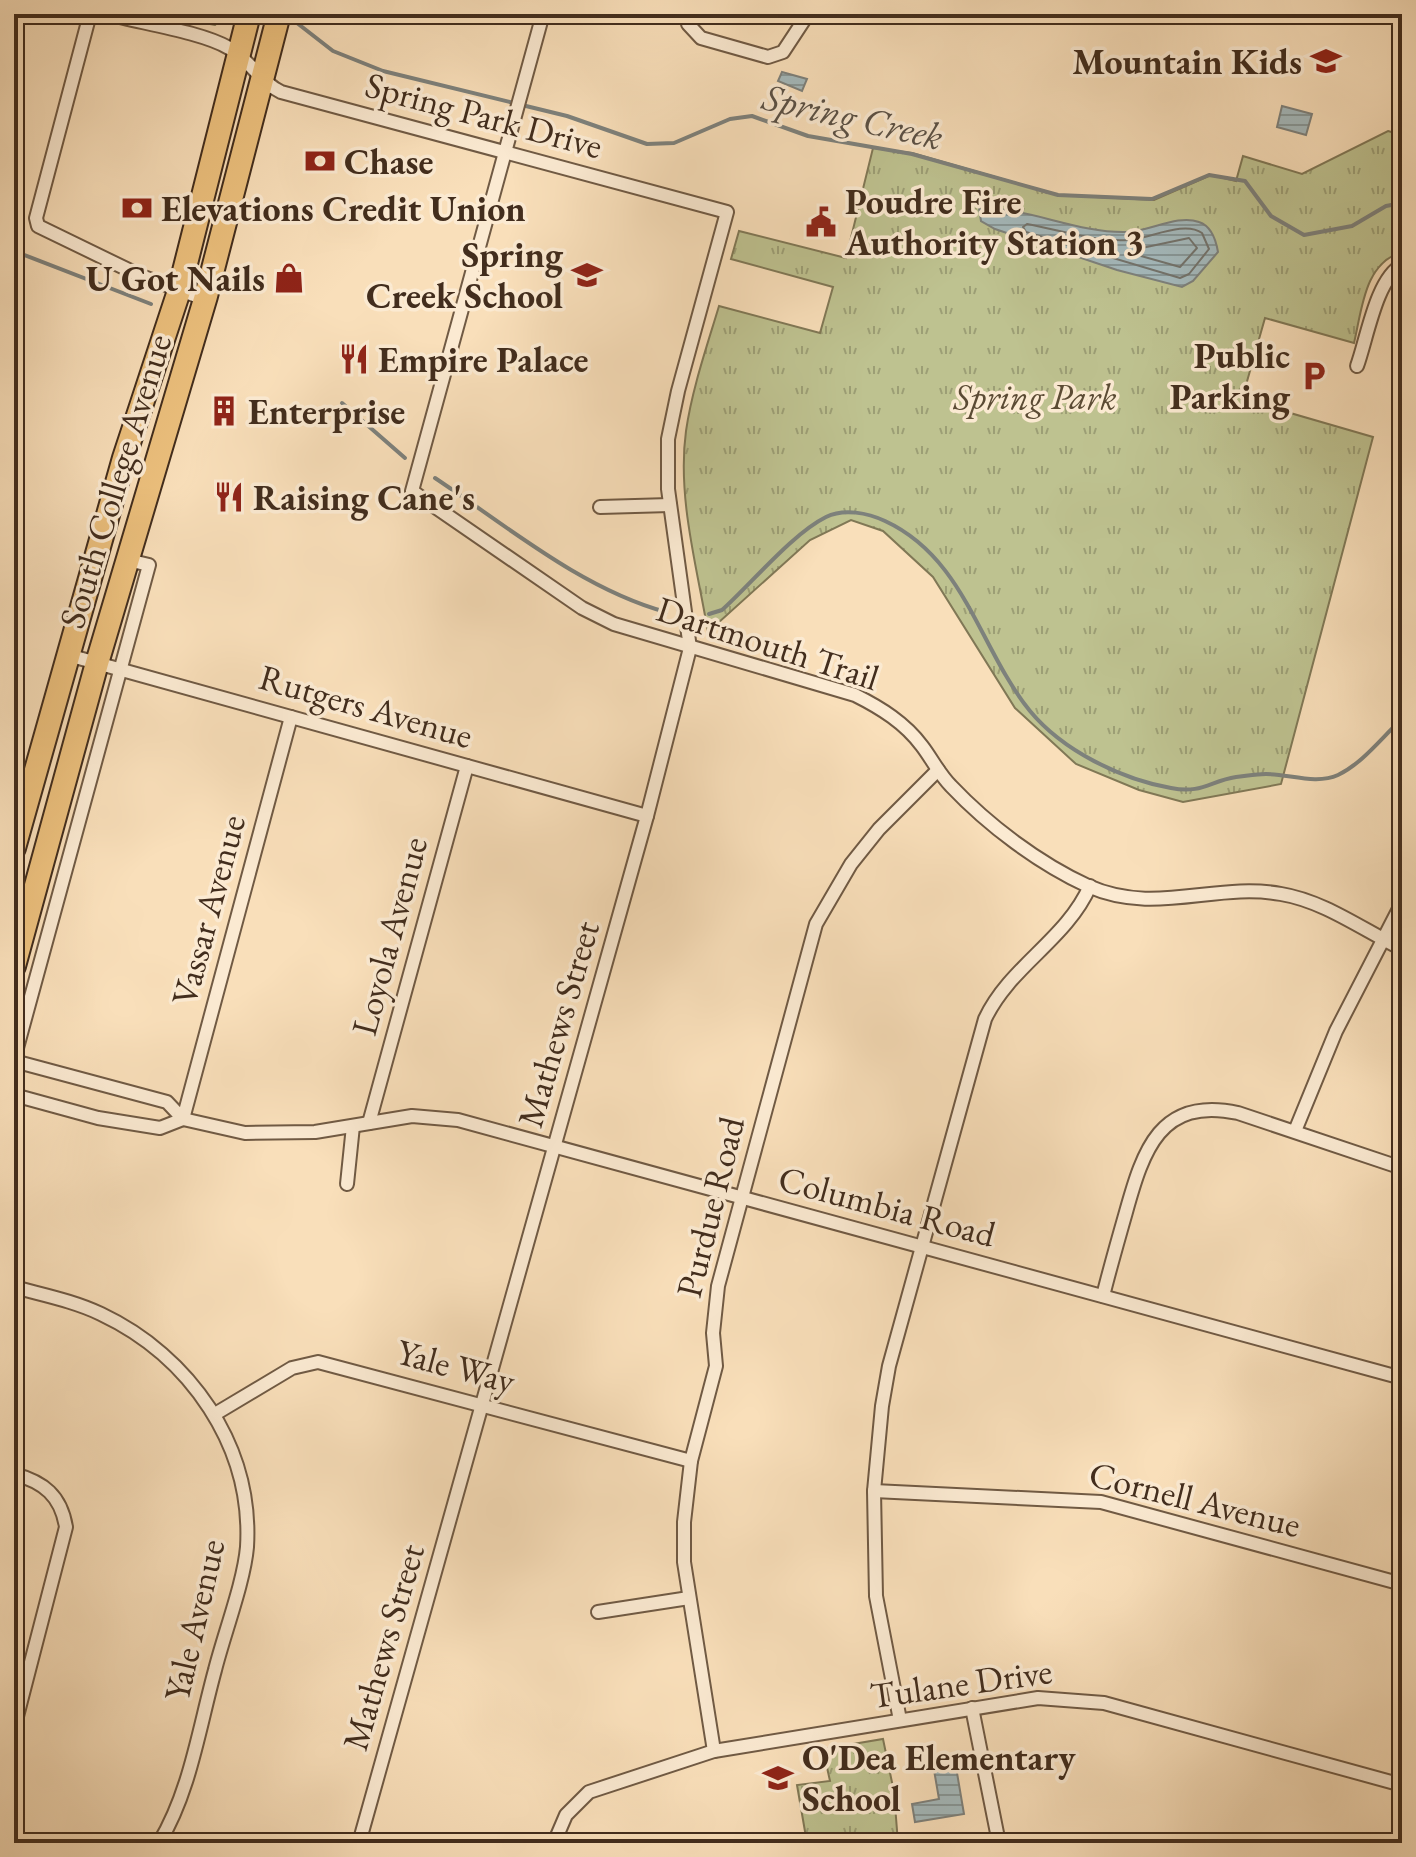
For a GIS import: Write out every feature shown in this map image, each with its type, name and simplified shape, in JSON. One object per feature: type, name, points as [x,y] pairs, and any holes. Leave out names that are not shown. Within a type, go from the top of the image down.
[{"type":"highway","name":"South College Avenue","points":[[14,848],[124,458],[179,291],[249,15]]},
{"type":"highway","name":"South College Avenue","points":[[14,966],[97,663],[205,299],[276,23]]},
{"type":"street","points":[[90,14],[36,218],[46,233],[179,291],[205,299]]},
{"type":"street","points":[[108,14],[218,42],[238,54]]},
{"type":"street","points":[[505,152],[543,14]]},
{"type":"street","points":[[687,14],[688,24],[701,38],[768,57],[783,52],[808,14]]},
{"type":"street","name":"Spring Park Drive","points":[[238,54],[261,79],[281,92],[727,212]]},
{"type":"street","name":"Dartmouth Trail","points":[[505,152],[412,491],[582,608],[624,628],[855,695],[875,705],[913,736],[938,770],[981,814],[1008,836],[1090,886],[1153,901],[1279,893],[1313,904],[1402,949]]},
{"type":"street","name":"Mathews Street","points":[[359,1843],[647,816],[690,648],[667,461],[671,418],[727,212]]},
{"type":"street","points":[[1357,366],[1383,288],[1391,273],[1402,265]]},
{"type":"street","points":[[600,507],[670,505]]},
{"type":"street","points":[[14,1060],[149,565],[128,560]]},
{"type":"street","name":"Rutgers Avenue","points":[[68,655],[647,816]]},
{"type":"street","name":"Vassar Avenue","points":[[183,1119],[291,717]]},
{"type":"street","name":"Loyola Avenue","points":[[369,1123],[467,766]]},
{"type":"street","name":"Purdue Road","points":[[714,1751],[689,1598],[684,1522],[691,1461],[716,1366],[713,1333],[718,1286],[816,924],[851,864],[938,770]]},
{"type":"street","points":[[900,1720],[876,1596],[874,1491],[889,1366],[985,1019],[1005,986],[1070,921],[1090,886]]},
{"type":"street","points":[[1295,1131],[1336,1031],[1402,903]]},
{"type":"street","name":"Columbia Road","points":[[14,1060],[167,1102],[183,1119],[245,1133],[284,1134],[353,1126],[387,1118],[434,1116],[1402,1378]]},
{"type":"street","name":"Columbia Road","points":[[14,1095],[98,1118],[160,1128],[183,1119]]},
{"type":"street","points":[[1103,1296],[1140,1161],[1155,1136],[1167,1124],[1191,1112],[1210,1109],[1238,1113],[1402,1168]]},
{"type":"street","points":[[347,1184],[353,1126]]},
{"type":"street","name":"Yale Avenue","points":[[14,1287],[77,1304],[126,1327],[182,1372],[215,1414],[238,1467],[247,1549],[180,1802],[159,1843]]},
{"type":"street","name":"Yale Way","points":[[215,1414],[292,1368],[318,1362],[691,1461]]},
{"type":"street","points":[[14,1474],[48,1489],[64,1513],[66,1527],[14,1728]]},
{"type":"street","name":"Cornell Avenue","points":[[874,1491],[1101,1502],[1402,1584]]},
{"type":"street","points":[[598,1612],[689,1598]]},
{"type":"street","name":"Tulane Drive","points":[[554,1843],[566,1815],[589,1792],[714,1751],[1038,1698],[1082,1699],[1402,1785]]},
{"type":"street","points":[[972,1708],[999,1843]]},
{"type":"green space","points":[[156,14],[229,14],[215,25]]},
{"type":"green space","name":"Spring Park","points":[[1388,131],[1402,135],[1402,252],[1389,258],[1372,277],[1354,343],[1265,318],[1242,399],[1373,437],[1281,784],[1183,802],[1139,790],[1076,764],[1015,708],[933,577],[883,531],[851,520],[810,540],[708,632],[686,506],[684,456],[692,399],[719,306],[820,333],[833,287],[731,259],[739,231],[846,258],[873,148],[912,153],[1058,195],[1154,200],[1211,175],[1236,181],[1243,156],[1302,174]]},
{"type":"green space","points":[[883,1739],[894,1792],[898,1843],[807,1843],[797,1785],[830,1781],[823,1749]]},
{"type":"water","points":[[782,72],[807,79],[802,91],[778,81]]},
{"type":"water","points":[[1282,106],[1312,114],[1306,135],[1277,127]]},
{"type":"water","points":[[979,208],[1016,211],[1107,231],[1135,231],[1190,220],[1210,230],[1218,252],[1193,281],[1182,287],[1117,270],[995,229],[981,221]]},
{"type":"water","points":[[956,1767],[964,1814],[915,1822],[912,1804],[939,1799],[934,1770]]},
{"type":"waterway","name":"Spring Creek","points":[[288,16],[333,51],[383,71],[567,116],[647,144],[674,143],[730,119],[752,116],[808,136],[912,154],[1058,195],[1152,199],[1209,175],[1245,181],[1271,216],[1304,235],[1352,226],[1386,206],[1402,203]]},
{"type":"waterway","points":[[14,251],[151,304]]},
{"type":"waterway","points":[[342,403],[405,458]]},
{"type":"waterway","points":[[435,478],[575,572],[635,602],[666,612]]},
{"type":"waterway","points":[[709,614],[722,610],[813,525],[833,514],[856,513],[885,521],[912,537],[934,557],[953,581],[1012,686],[1043,725],[1076,751],[1133,778],[1182,789],[1258,774],[1330,778],[1356,764],[1402,719]]},
{"type":"place","name":"Mountain Kids","points":[[1326,61]]},
{"type":"place","name":"Chase","points":[[320,161]]},
{"type":"place","name":"Elevations Credit Union","points":[[137,208]]},
{"type":"place","name":"Poudre Fire Authority Station 3","points":[[821,222]]},
{"type":"place","name":"Spring Creek School","points":[[587,275]]},
{"type":"place","name":"U Got Nails","points":[[289,278]]},
{"type":"place","name":"Empire Palace","points":[[354,359]]},
{"type":"place","name":"Public Parking","points":[[1314,376]]},
{"type":"place","name":"Enterprise","points":[[224,411]]},
{"type":"place","name":"Raising Cane's","points":[[229,497]]},
{"type":"place","name":"O'Dea Elementary School","points":[[778,1778]]}]
